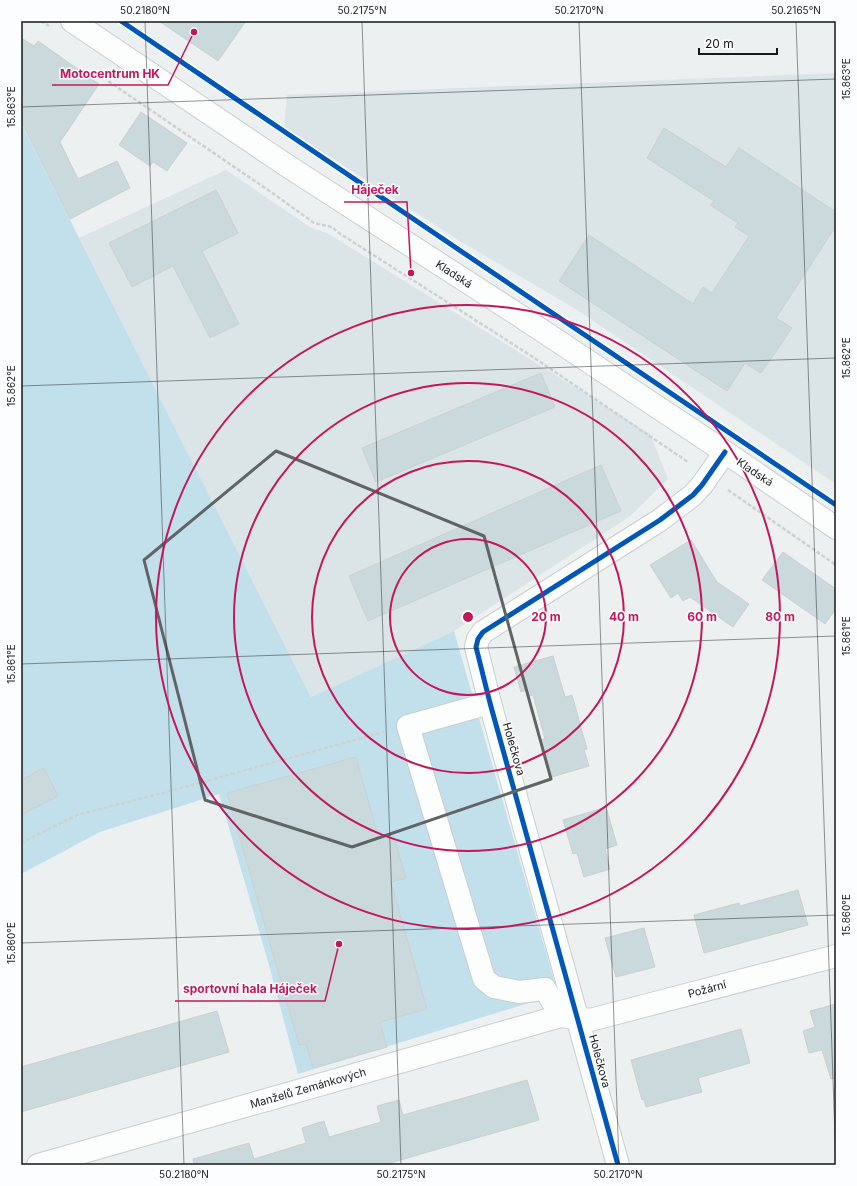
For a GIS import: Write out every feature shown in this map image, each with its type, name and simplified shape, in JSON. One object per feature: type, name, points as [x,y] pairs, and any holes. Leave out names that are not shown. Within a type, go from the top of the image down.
[{"type":"street","name":"Kladská","points":[[63,25],[286,165],[520,316],[725,452],[836,528]]},
{"type":"street","name":"Holečkova","points":[[618,1165],[570,1017],[476,648],[478,639],[483,632],[660,520],[689,498],[702,485],[725,452]]},
{"type":"street","points":[[490,703],[408,726],[484,979],[494,987],[519,992],[545,989],[570,1017]]},
{"type":"street","name":"Požární","points":[[570,1017],[590,1020],[836,956]]},
{"type":"street","name":"Manželů Zemánkových","points":[[38,1165],[570,1017]]},
{"type":"path","points":[[41,21],[63,25]]},
{"type":"path","points":[[100,68],[108,81],[314,223],[332,227],[339,233],[530,355],[729,490],[836,565]]},
{"type":"path","points":[[724,494],[729,490]]},
{"type":"path","points":[[21,843],[77,815],[408,726]]},
{"type":"highlighted area","points":[[276,451],[484,536],[551,779],[352,847],[205,800],[144,560]]},
{"type":"shaded area","points":[[836,73],[836,484],[574,308],[460,241],[284,127],[287,95]]},
{"type":"shaded area","points":[[21,123],[311,697],[454,631],[558,994],[298,1074],[269,965],[219,794],[100,832],[21,874]]},
{"type":"shaded area","points":[[226,170],[310,227],[329,234],[650,434],[668,479],[629,517],[454,631],[311,697],[79,238]]},
{"type":"building","points":[[159,21],[246,21],[218,61]]},
{"type":"building","points":[[21,38],[34,46],[38,41],[99,84],[60,142],[78,179],[117,161],[130,188],[70,219],[21,121]]},
{"type":"building","points":[[141,112],[187,143],[167,171],[153,162],[150,166],[119,145]]},
{"type":"building","points":[[664,128],[726,167],[739,148],[836,212],[836,226],[776,318],[792,328],[761,373],[745,363],[727,391],[559,281],[589,235],[693,304],[703,287],[712,293],[749,236],[735,227],[738,223],[710,205],[714,201],[647,158]]},
{"type":"building","points":[[216,190],[238,233],[202,251],[239,324],[210,338],[173,266],[132,287],[109,243]]},
{"type":"building","points":[[541,373],[555,407],[376,482],[362,448]]},
{"type":"building","points":[[601,465],[621,511],[368,621],[349,576]]},
{"type":"building","points":[[691,540],[717,582],[749,604],[733,627],[690,597],[683,601],[678,593],[671,598],[650,565]]},
{"type":"building","points":[[783,552],[836,589],[836,609],[825,624],[762,580]]},
{"type":"building","points":[[553,656],[565,697],[572,695],[587,749],[584,750],[589,766],[552,777],[541,740],[545,739],[533,695],[529,696],[527,690],[521,692],[514,667]]},
{"type":"building","points":[[356,757],[379,839],[393,835],[406,878],[391,882],[427,1009],[380,1022],[387,1047],[313,1068],[306,1044],[299,1045],[227,793]]},
{"type":"building","points":[[44,768],[58,796],[21,815],[21,780]]},
{"type":"building","points":[[606,807],[617,845],[605,849],[610,869],[584,877],[577,853],[573,854],[563,820]]},
{"type":"building","points":[[798,890],[808,925],[704,953],[694,915],[739,903],[740,906]]},
{"type":"building","points":[[644,928],[655,967],[616,977],[605,938]]},
{"type":"building","points":[[836,1004],[836,1078],[831,1079],[822,1050],[809,1053],[803,1031],[815,1027],[810,1011]]},
{"type":"building","points":[[217,1011],[229,1052],[21,1112],[21,1067]]},
{"type":"building","points":[[741,1029],[750,1063],[698,1078],[702,1092],[646,1107],[644,1099],[642,1100],[631,1060]]},
{"type":"building","points":[[527,1080],[539,1120],[383,1165],[194,1165],[193,1159],[249,1143],[254,1159],[306,1143],[302,1128],[324,1121],[329,1137],[381,1122],[377,1106],[399,1100],[403,1115]]},
{"type":"cycle path","points":[[121,21],[836,505]]},
{"type":"cycle path","points":[[618,1165],[490,703],[476,647],[478,639],[483,632],[660,520],[693,495],[702,485],[725,452]]},
{"type":"place","name":"Motocentrum HK","points":[[194,32]]},
{"type":"place","name":"Háječek","points":[[411,273]]},
{"type":"place","name":"sportovní hala Háječek","points":[[339,944]]}]
